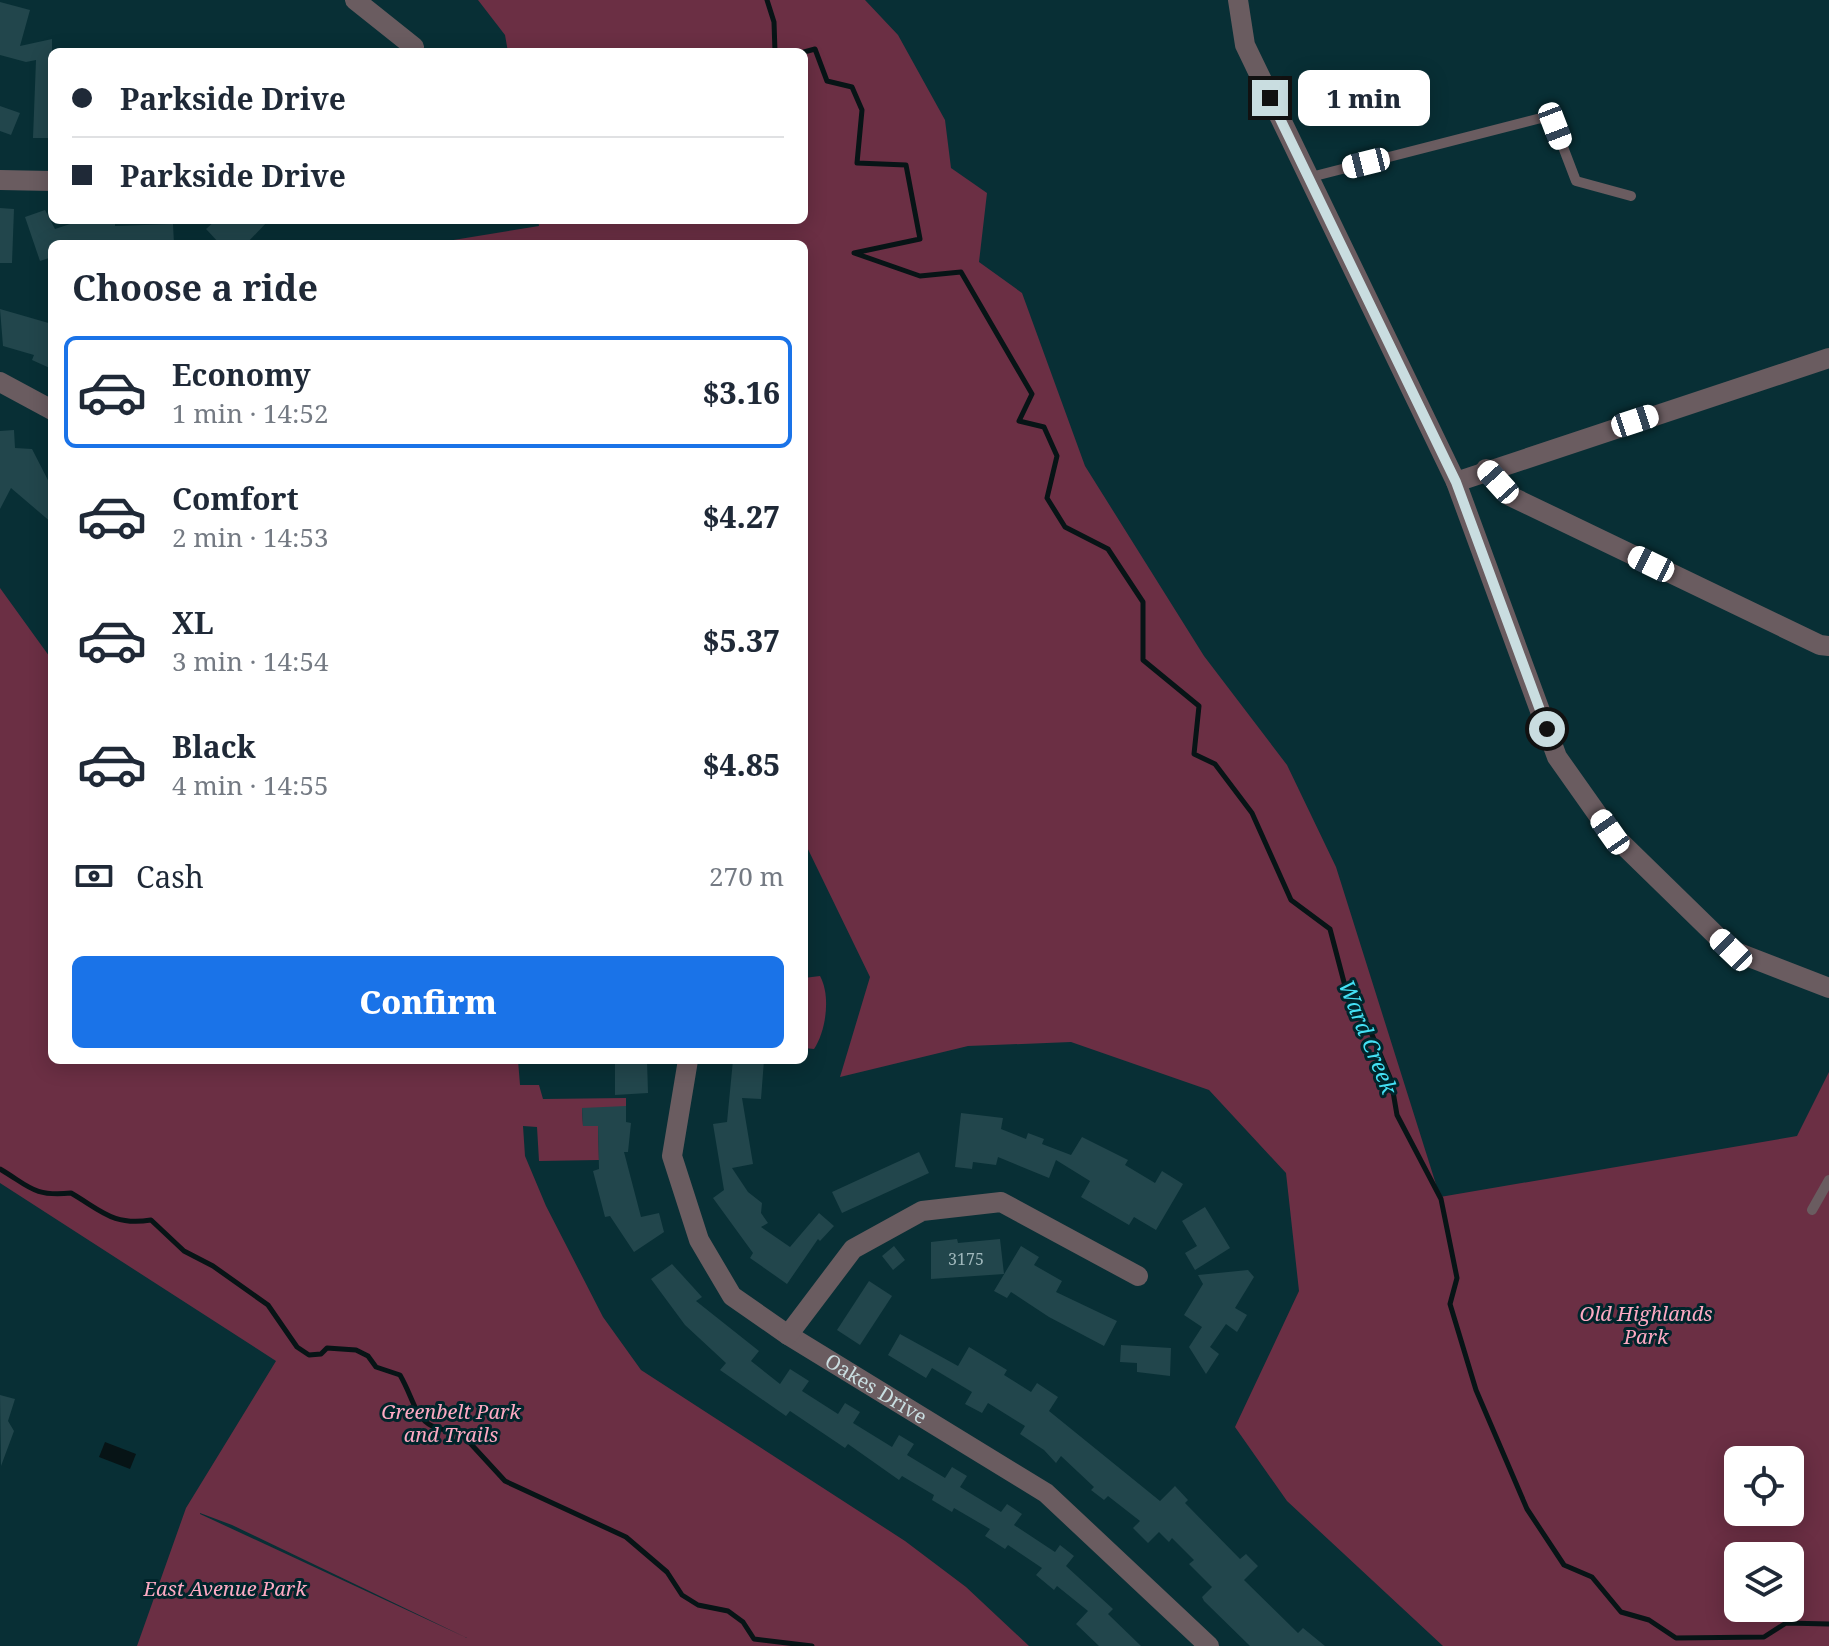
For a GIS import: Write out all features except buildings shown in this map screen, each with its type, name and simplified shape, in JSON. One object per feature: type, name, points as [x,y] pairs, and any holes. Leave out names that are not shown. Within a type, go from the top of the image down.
[{"type":"street","points":[[355,0],[414,47]]},
{"type":"street","points":[[1238,0],[1245,45],[1456,482],[1557,757],[1610,832],[1731,950],[1829,988]]},
{"type":"street","points":[[0,180],[48,181]]},
{"type":"street","points":[[1456,482],[1486,469],[1829,358]]},
{"type":"street","points":[[0,382],[48,408]]},
{"type":"street","points":[[1486,469],[1510,496],[1820,645],[1829,646]]},
{"type":"street","name":"Oakes Drive","points":[[687,1064],[672,1156],[699,1240],[732,1296],[788,1335],[1046,1493],[1209,1646]]},
{"type":"street","points":[[788,1335],[853,1249],[922,1211],[1001,1202],[1138,1276]]},
{"type":"lane","points":[[1307,178],[1541,118],[1555,126],[1576,181],[1631,196]]},
{"type":"lane","points":[[1812,1210],[1829,1180]]},
{"type":"green space","name":"Old Highlands Park","points":[[478,0],[865,0],[898,35],[945,120],[951,168],[987,193],[979,262],[1022,293],[1085,466],[1204,656],[1287,765],[1336,867],[1440,1197],[1797,1136],[1829,1072],[1829,1646],[1443,1646],[1287,1501],[1235,1427],[1299,1291],[1286,1173],[1209,1090],[1071,1042],[968,1046],[840,1077],[870,977],[808,849],[808,240],[453,240],[539,224],[808,224],[808,48],[507,48],[505,35]]},
{"type":"green space","name":"Greenbelt Park and Trails","points":[[0,588],[48,654],[48,1064],[518,1064],[520,1085],[539,1085],[543,1099],[626,1098],[626,1110],[582,1108],[583,1126],[598,1126],[599,1160],[539,1161],[537,1127],[523,1126],[525,1156],[546,1206],[603,1317],[641,1370],[905,1541],[966,1587],[1029,1646],[137,1646],[186,1508],[276,1361],[0,1183]],"holes":[[[200,1513],[232,1525],[467,1638],[200,1514]]]},
{"type":"green space","points":[[820,976],[826,1003],[824,1023],[814,1049],[808,1048],[808,978]]},
{"type":"shaded area","points":[[105,1442],[136,1454],[130,1469],[99,1457]]},
{"type":"waterway","name":"Ward Creek","points":[[767,0],[774,22],[775,48]]},
{"type":"waterway","name":"Ward Creek","points":[[808,51],[815,49],[827,81],[852,87],[862,110],[857,163],[906,165],[920,239],[854,253],[920,276],[961,272],[1032,394],[1019,421],[1044,427],[1057,456],[1047,498],[1065,527],[1108,549],[1143,602],[1143,660],[1199,706],[1194,754],[1215,764],[1252,813],[1291,900],[1330,929],[1350,1005],[1368,1025],[1391,1080],[1397,1115],[1441,1199],[1457,1278],[1450,1304],[1476,1390],[1527,1509],[1564,1565],[1592,1577],[1621,1612],[1649,1620],[1676,1638],[1764,1637],[1786,1623],[1829,1624]]},
{"type":"waterway","points":[[0,1169],[39,1192],[71,1193],[117,1219],[151,1220],[184,1251],[213,1266],[268,1305],[297,1347],[309,1355],[321,1354],[327,1348],[356,1350],[368,1356],[376,1367],[400,1375],[419,1415],[425,1421],[433,1427],[459,1431],[505,1481],[626,1537],[667,1572],[682,1595],[698,1605],[728,1611],[743,1622],[754,1639],[812,1646]]},
{"type":"route","points":[[1270,98],[1456,482],[1547,729]]},
{"type":"park label","name":"East Avenue Park","points":[[225,1589]]}]
